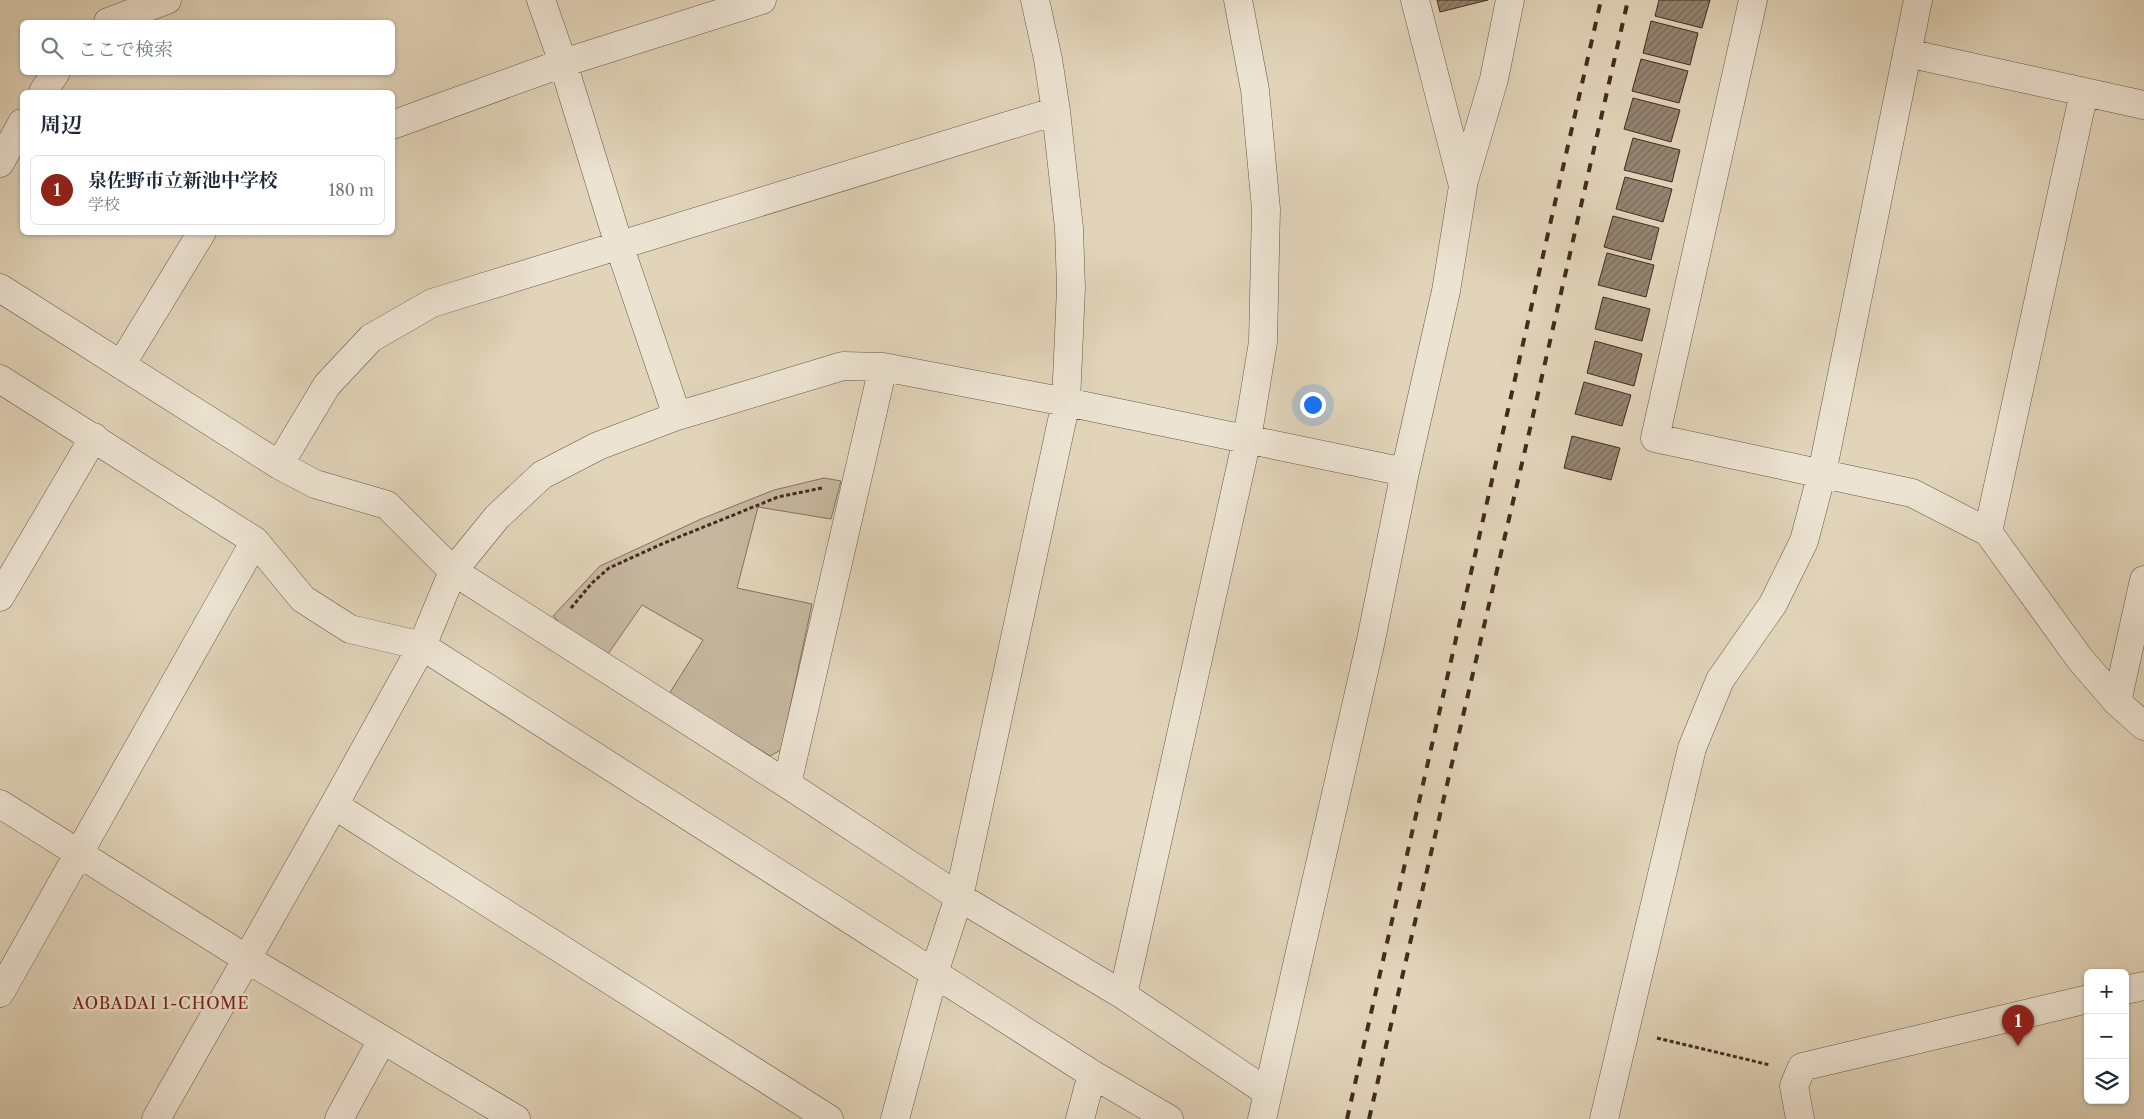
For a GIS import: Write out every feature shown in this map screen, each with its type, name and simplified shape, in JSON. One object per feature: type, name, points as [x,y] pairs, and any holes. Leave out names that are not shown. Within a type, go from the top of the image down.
[{"type":"street","points":[[113,20],[167,0]]},
{"type":"street","points":[[541,0],[563,63],[619,245],[677,416]]},
{"type":"street","points":[[395,124],[563,63],[762,0]]},
{"type":"street","points":[[894,1119],[934,973],[959,897],[1066,402],[1071,288],[1069,228],[1056,111],[1048,59],[1035,0]]},
{"type":"street","points":[[1123,995],[1247,439],[1263,342],[1266,209],[1256,90],[1238,0]]},
{"type":"street","points":[[1415,0],[1462,186]]},
{"type":"street","points":[[1262,1119],[1371,640],[1405,472],[1446,291],[1462,186],[1494,80],[1510,0]]},
{"type":"street","points":[[1753,0],[1655,438],[1912,494],[1988,532],[2080,658],[2117,702],[2144,726]]},
{"type":"street","points":[[1604,1119],[1692,748],[1720,680],[1773,604],[1804,541],[1822,473],[1918,0]]},
{"type":"street","points":[[1907,53],[2144,106]]},
{"type":"street","points":[[44,90],[54,75]]},
{"type":"street","points":[[1988,532],[2084,92]]},
{"type":"street","points":[[279,465],[327,385],[370,338],[432,302],[1056,111]]},
{"type":"street","points":[[0,163],[20,127]]},
{"type":"street","points":[[121,365],[200,235]]},
{"type":"street","points":[[0,288],[279,465],[316,484],[387,505],[453,571],[787,784],[959,897],[1123,995],[1267,1092]]},
{"type":"street","points":[[156,1119],[422,646],[453,571],[496,517],[542,475],[598,446],[677,416],[843,366],[884,367],[1066,402],[1405,472]]},
{"type":"street","points":[[787,784],[884,367]]},
{"type":"street","points":[[0,379],[255,541],[303,599],[350,629],[422,646],[1092,1074],[1169,1119]]},
{"type":"street","points":[[0,597],[94,437]]},
{"type":"street","points":[[0,993],[255,541]]},
{"type":"street","points":[[2117,702],[2144,580]]},
{"type":"street","points":[[0,804],[247,959],[516,1119]]},
{"type":"street","points":[[334,805],[829,1119]]},
{"type":"street","points":[[2129,989],[2144,986]]},
{"type":"street","points":[[1800,1119],[1794,1086],[1802,1067],[2084,1000]]},
{"type":"street","points":[[339,1119],[382,1040]]},
{"type":"street","points":[[1080,1119],[1092,1074]]},
{"type":"path","points":[[550,633],[592,583],[609,568],[664,543],[778,497],[825,487]]},
{"type":"path","points":[[1625,1030],[1799,1073]]},
{"type":"shaded area","points":[[824,478],[841,481],[831,519],[758,507],[737,588],[812,604],[781,750],[770,756],[669,694],[703,640],[642,605],[608,654],[564,627],[553,616],[600,566],[701,519],[774,490]]},
{"type":"building","points":[[1437,0],[1488,0],[1440,12]]},
{"type":"building","points":[[1659,0],[1710,0],[1702,28],[1655,16]]},
{"type":"building","points":[[1651,21],[1698,33],[1690,65],[1643,53]]},
{"type":"building","points":[[1641,59],[1688,71],[1679,103],[1632,91]]},
{"type":"building","points":[[1633,98],[1680,110],[1671,142],[1624,129]]},
{"type":"building","points":[[1633,138],[1680,150],[1672,182],[1624,170]]},
{"type":"building","points":[[1625,177],[1672,189],[1663,222],[1616,209]]},
{"type":"building","points":[[1613,216],[1659,228],[1651,260],[1604,247]]},
{"type":"building","points":[[1607,253],[1654,265],[1646,297],[1598,285]]},
{"type":"building","points":[[1603,297],[1650,309],[1642,341],[1595,329]]},
{"type":"building","points":[[1595,341],[1642,354],[1634,386],[1587,373]]},
{"type":"building","points":[[1584,382],[1631,395],[1622,426],[1575,414]]},
{"type":"building","points":[[1572,436],[1620,448],[1611,480],[1564,468]]},
{"type":"railway","points":[[1347,1119],[1601,0]]},
{"type":"railway","points":[[1369,1119],[1628,0]]},
{"type":"place","name":"泉佐野市立新池中学校","points":[[2018,1046]]},
{"type":"district","name":"AOBADAI 1-CHOME","points":[[161,1003]]}]
